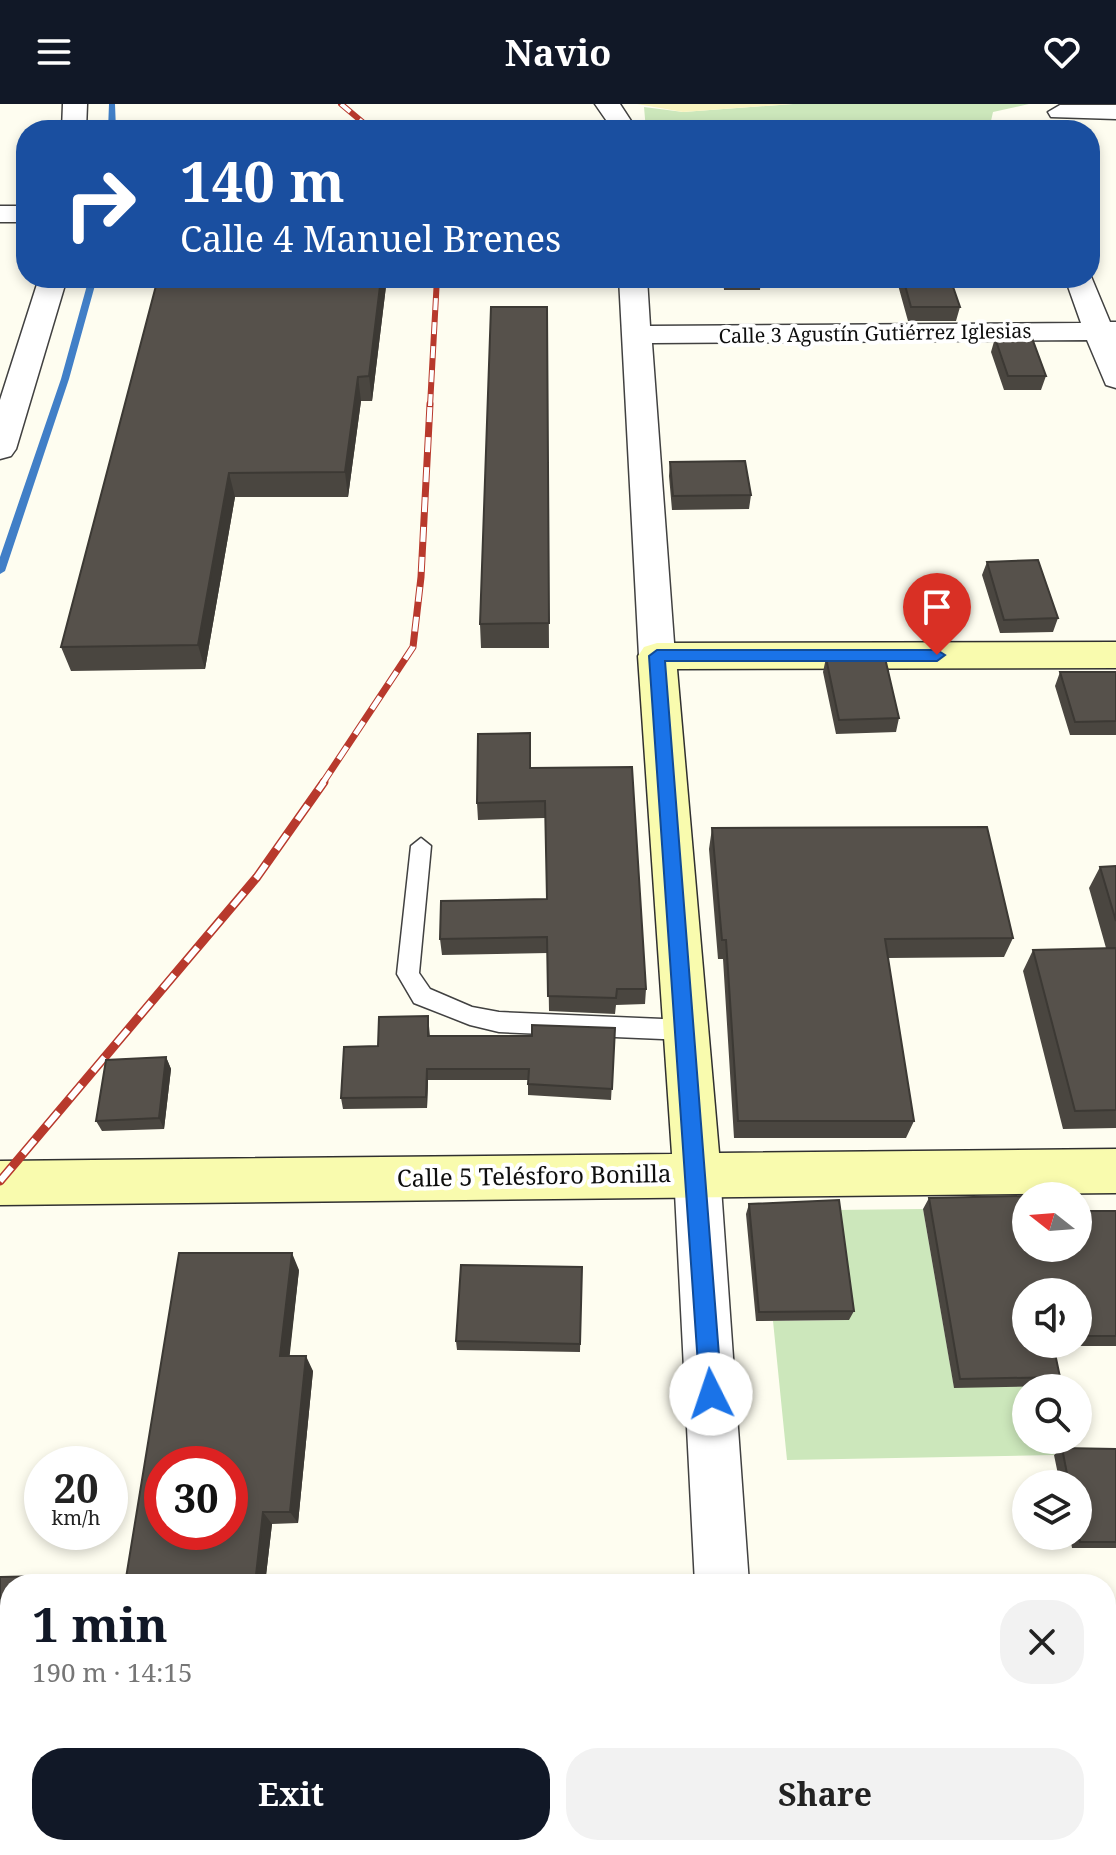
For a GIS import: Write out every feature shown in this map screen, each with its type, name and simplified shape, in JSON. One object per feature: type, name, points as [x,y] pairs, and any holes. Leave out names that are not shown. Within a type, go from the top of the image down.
[{"type":"main road","points":[[697,1173],[657,656],[1116,655]]},
{"type":"main road","name":"Calle 5 Telésforo Bonilla","points":[[0,1183],[697,1173],[1116,1171]]},
{"type":"street","points":[[607,104],[621,120]]},
{"type":"street","points":[[1060,108],[1116,112]]},
{"type":"street","points":[[3,433],[50,288]]},
{"type":"street","points":[[633,288],[657,656]]},
{"type":"street","points":[[1084,288],[1107,331],[1116,379]]},
{"type":"street","name":"Calle 3 Agustín Gutiérrez Iglesias","points":[[635,335],[1107,331]]},
{"type":"street","points":[[697,1173],[721,1574]]},
{"type":"lane","points":[[421,846],[408,974],[422,996],[470,1016],[499,1022],[686,1030]]},
{"type":"green space","points":[[793,104],[1029,104],[993,112],[991,120],[645,120],[644,107],[683,112]]},
{"type":"green space","points":[[923,1209],[954,1387],[1012,1386],[1012,1454],[1054,1455],[787,1460],[773,1321],[849,1320],[835,1210]]},
{"type":"sand","points":[[637,104],[793,104],[683,112]]},
{"type":"building","points":[[155,288],[380,288],[369,376],[358,377],[345,472],[229,473],[198,645],[61,647]]},
{"type":"building","points":[[906,288],[953,288],[960,307],[911,307]]},
{"type":"building","points":[[491,307],[547,307],[549,623],[480,624]]},
{"type":"building","points":[[995,338],[1032,338],[1046,376],[1008,376]]},
{"type":"building","points":[[745,461],[751,495],[673,496],[670,462]]},
{"type":"building","points":[[1038,560],[1058,618],[1004,620],[987,562]]},
{"type":"building","points":[[826,658],[885,658],[899,718],[839,720]]},
{"type":"building","points":[[1060,672],[1116,672],[1116,721],[1075,722]]},
{"type":"building","points":[[530,733],[530,768],[632,767],[646,989],[617,989],[616,998],[548,996],[547,937],[440,939],[441,901],[547,899],[545,801],[477,803],[478,734]]},
{"type":"building","points":[[987,827],[1013,938],[885,939],[914,1121],[738,1121],[726,940],[722,940],[712,828]]},
{"type":"building","points":[[1116,866],[1116,921],[1100,867]]},
{"type":"building","points":[[1116,948],[1116,1110],[1075,1111],[1033,950]]},
{"type":"building","points":[[428,1016],[428,1036],[532,1036],[532,1025],[615,1028],[612,1089],[528,1084],[529,1069],[427,1069],[426,1097],[341,1098],[344,1047],[378,1046],[379,1017]]},
{"type":"building","points":[[166,1057],[159,1118],[96,1121],[106,1060]]},
{"type":"building","points":[[1012,1196],[1012,1262],[1092,1262],[1092,1211],[1116,1211],[1116,1336],[1092,1336],[1092,1278],[1012,1278],[1012,1358],[1056,1358],[1059,1374],[960,1379],[929,1198]]},
{"type":"building","points":[[839,1200],[854,1311],[759,1312],[749,1204]]},
{"type":"building","points":[[179,1253],[292,1253],[280,1356],[306,1356],[290,1512],[263,1512],[256,1574],[127,1574],[144,1468],[144,1550],[248,1550],[248,1446],[148,1446]]},
{"type":"building","points":[[461,1265],[582,1267],[580,1344],[456,1341]]},
{"type":"building","points":[[1092,1449],[1116,1449],[1116,1542],[1092,1542],[1092,1470],[1066,1470],[1063,1454],[1092,1454]]},
{"type":"waterway","points":[[112,104],[112,120]]},
{"type":"waterway","points":[[0,571],[65,379],[90,288]]},
{"type":"railway","points":[[341,104],[360,120]]},
{"type":"railway","points":[[430,406],[436,288]]},
{"type":"railway","points":[[322,784],[413,647],[421,577],[430,404]]},
{"type":"railway","points":[[0,1181],[257,877],[324,782]]},
{"type":"route","points":[[711,1394],[657,656],[937,655]]}]
